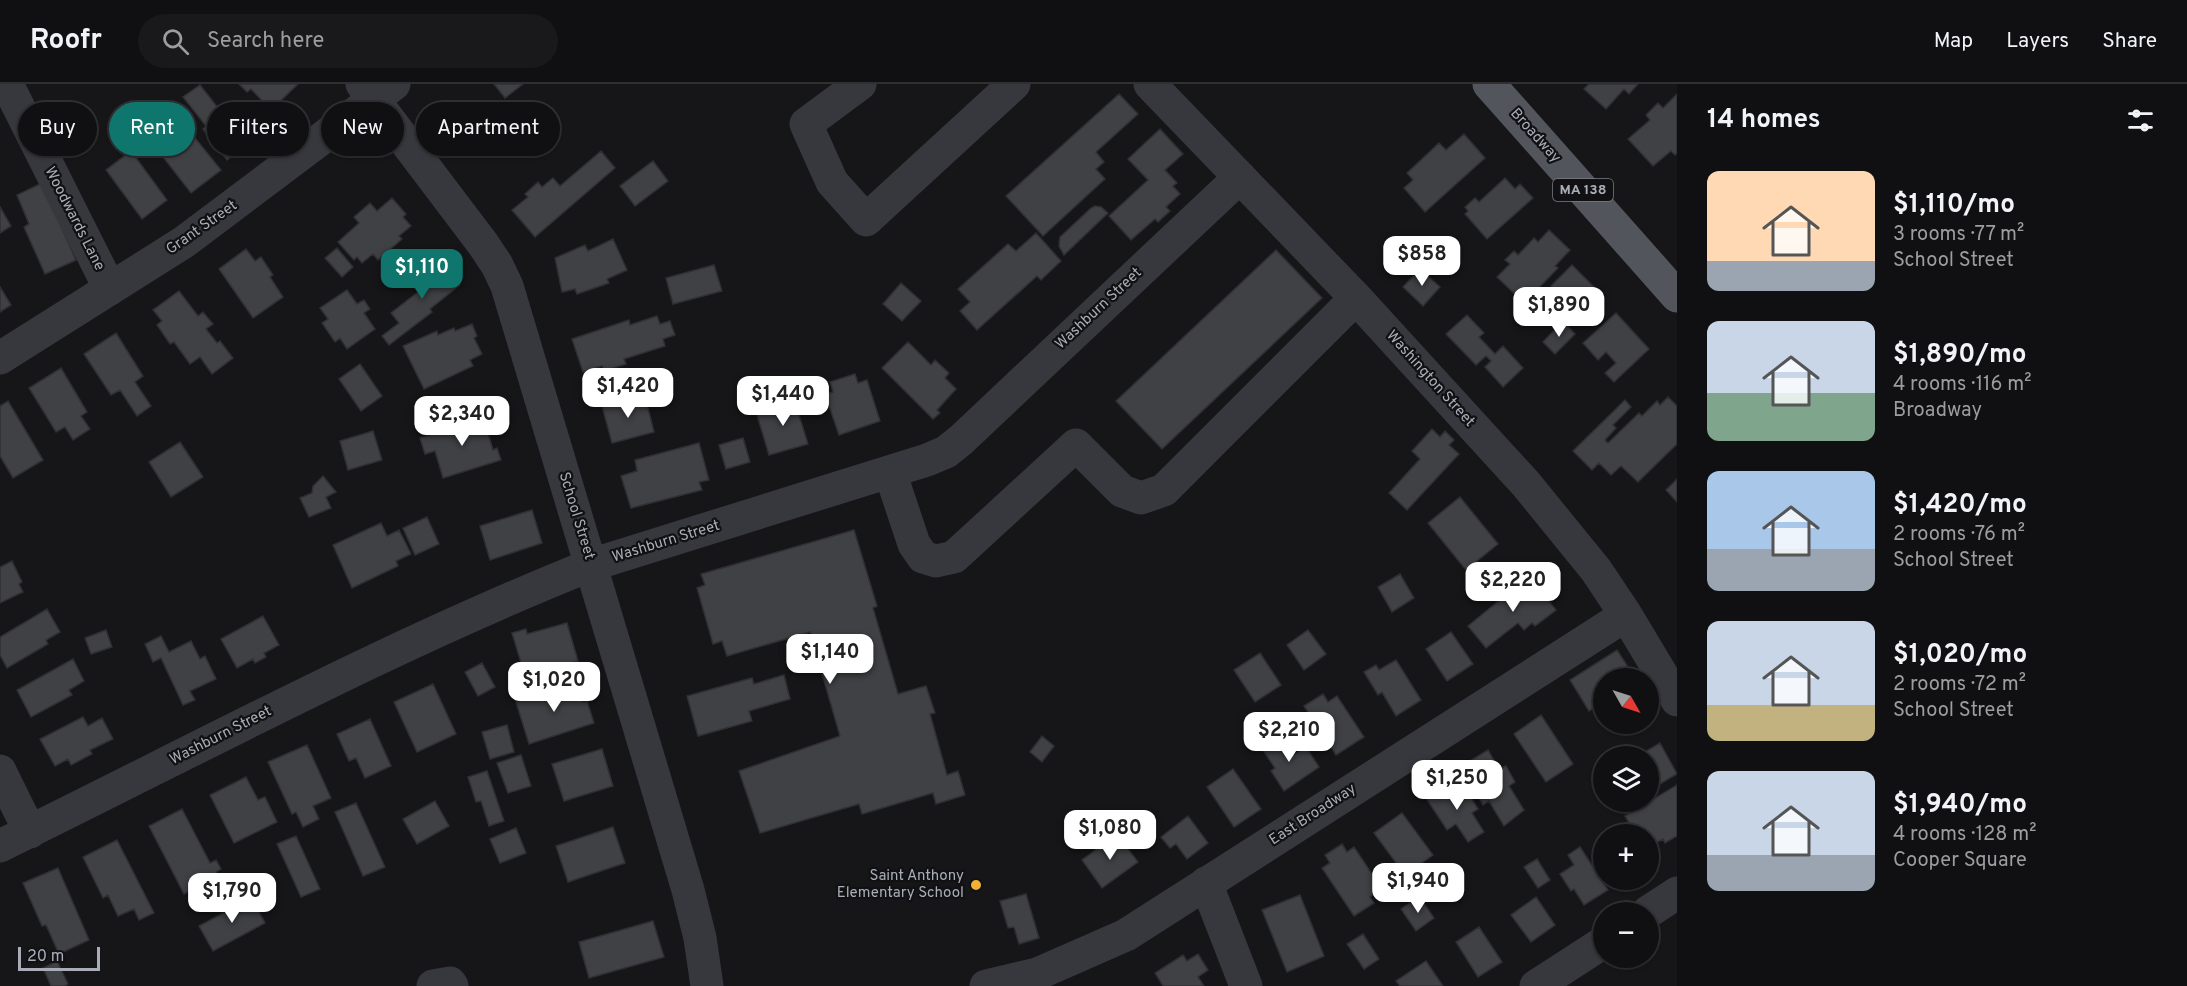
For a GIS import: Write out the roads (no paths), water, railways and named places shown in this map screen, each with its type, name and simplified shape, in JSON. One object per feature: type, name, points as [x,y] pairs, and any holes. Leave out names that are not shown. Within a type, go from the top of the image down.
[{"type":"main road","name":"Broadway","points":[[1489,84],[1676,293]]},
{"type":"street","name":"Woodwards Lane","points":[[7,84],[110,289]]},
{"type":"street","points":[[860,84],[806,124],[832,182],[866,220],[1014,84]]},
{"type":"street","name":"Washington Street","points":[[1150,84],[1356,298],[1533,492],[1596,570],[1674,688]]},
{"type":"street","name":"Grant Street","points":[[0,358],[214,220],[376,89]]},
{"type":"street","name":"School Street","points":[[376,89],[502,275],[694,914],[707,986]]},
{"type":"street","name":"Washburn Street","points":[[0,846],[402,646],[591,565],[937,456],[953,447],[1240,177]]},
{"type":"street","points":[[890,472],[914,544],[923,556],[936,561],[954,557],[1076,445],[1122,491],[1141,498],[1164,490],[1356,298]]},
{"type":"street","name":"East Broadway","points":[[986,986],[1037,974],[1096,949],[1153,919],[1626,615]]},
{"type":"street","points":[[0,771],[30,832]]},
{"type":"street","points":[[1206,883],[1246,986]]},
{"type":"street","points":[[1659,905],[1677,893]]},
{"type":"street","points":[[1536,986],[1593,949]]},
{"type":"street","points":[[433,986],[450,983],[452,986]]},
{"type":"place","name":"Saint Anthony Elementary School","points":[[976,885]]}]
